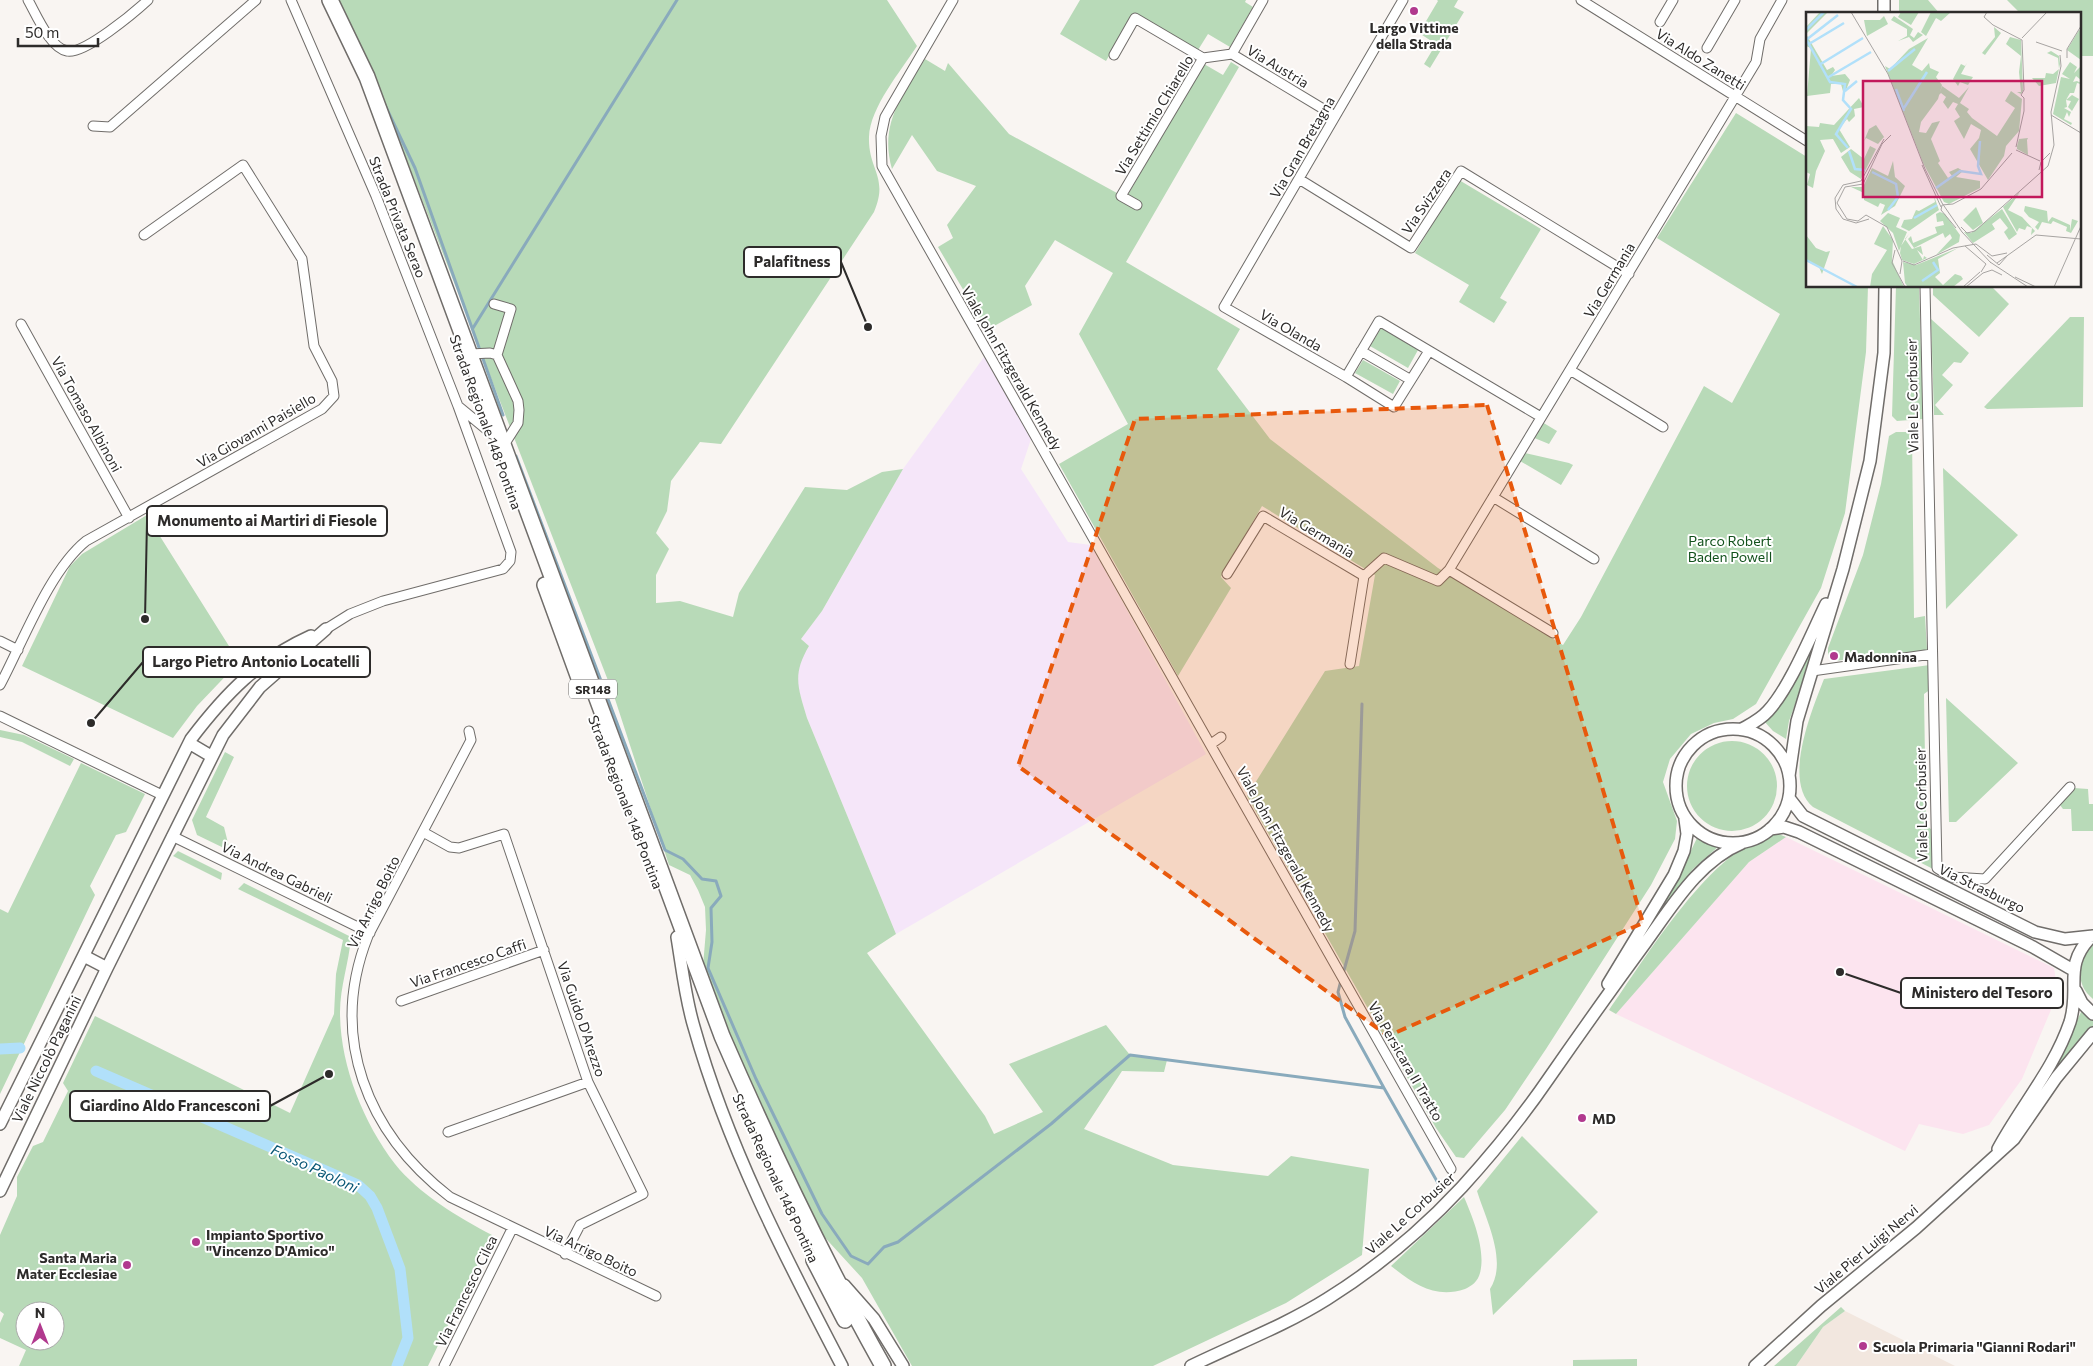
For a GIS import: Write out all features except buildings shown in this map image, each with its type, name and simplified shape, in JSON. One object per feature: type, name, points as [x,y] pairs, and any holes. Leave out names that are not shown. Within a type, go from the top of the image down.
[{"type":"main road","name":"Strada Regionale 148 Pontina","points":[[329,0],[367,77],[722,1036],[765,1135],[824,1258],[882,1366]]},
{"type":"main road","name":"Strada Regionale 148 Pontina","points":[[329,0],[492,434],[564,639],[713,1036],[756,1140],[828,1290],[872,1366]]},
{"type":"street","points":[[28,0],[47,34],[58,46],[67,51],[76,50],[92,42],[148,0]]},
{"type":"street","points":[[93,126],[110,127],[256,0]]},
{"type":"street","name":"Strada Privata Serao","points":[[291,0],[376,196],[458,406],[492,434]]},
{"type":"street","name":"Viale John Fitzgerald Kennedy","points":[[953,0],[885,117],[880,142],[882,166],[1337,968]]},
{"type":"street","points":[[1232,54],[1263,0]]},
{"type":"street","name":"Via Gran Bretagna","points":[[1224,307],[1403,0]]},
{"type":"street","name":"Via Aldo Zanetti","points":[[1581,0],[1806,140]]},
{"type":"street","points":[[1660,22],[1673,0]]},
{"type":"street","points":[[1707,48],[1735,0]]},
{"type":"street","name":"Via Germania","points":[[1449,570],[1756,62],[1760,39],[1782,0]]},
{"type":"street","points":[[1114,55],[1135,18],[1203,58]]},
{"type":"street","name":"Via Settimio Chiarello","points":[[1137,205],[1121,196],[1203,58],[1232,54]]},
{"type":"street","name":"Via Austria","points":[[1232,54],[1336,116]]},
{"type":"street","name":"Via Giovanni Paisiello","points":[[0,685],[55,576],[73,552],[86,541],[322,409],[331,402],[335,389],[314,346],[302,260],[243,165],[144,235]]},
{"type":"street","name":"Via Svizzera","points":[[1299,179],[1411,248],[1461,171],[1629,274]]},
{"type":"street","name":"Viale Le Corbusier","points":[[1685,819],[1696,830],[1710,839],[1726,843],[1742,842],[1757,838],[1770,830],[1782,815],[1789,798],[1789,776],[1797,721],[1843,569],[1870,461],[1884,353],[1885,288]]},
{"type":"street","name":"Viale Le Corbusier","points":[[1925,288],[1937,868],[1951,877],[1985,879],[2070,787]]},
{"type":"street","points":[[494,304],[512,309],[494,354]]},
{"type":"street","name":"Via Olanda","points":[[1224,307],[1346,377],[1394,407],[1429,351]]},
{"type":"street","points":[[1346,377],[1379,321],[1541,417]]},
{"type":"street","name":"Via Tomaso Albinoni","points":[[21,324],[129,518]]},
{"type":"street","points":[[1362,351],[1411,380]]},
{"type":"street","name":"Strada Regionale 148 Pontina","points":[[471,354],[494,354],[518,401],[518,423],[504,445]]},
{"type":"street","points":[[1570,370],[1663,427]]},
{"type":"street","name":"Viale Niccolò Paganini","points":[[0,1191],[211,756],[231,722],[252,695],[277,670],[344,616],[426,589],[494,572],[509,565],[511,552],[509,543],[458,406]]},
{"type":"street","points":[[1493,497],[1594,559]]},
{"type":"street","name":"Via Germania","points":[[1227,574],[1263,516],[1364,576]]},
{"type":"street","points":[[1350,664],[1364,576],[1384,558],[1438,581],[1449,570],[1553,633]]},
{"type":"street","name":"Viale Le Corbusier","points":[[1742,729],[1758,720],[1774,702],[1811,635],[1843,569]]},
{"type":"street","name":"Viale Niccolò Paganini","points":[[0,1124],[189,743],[219,703],[246,676],[282,650],[326,629]]},
{"type":"street","points":[[0,641],[18,650]]},
{"type":"street","points":[[1812,671],[1932,654]]},
{"type":"street","points":[[0,716],[162,795]]},
{"type":"street","name":"Viale Le Corbusier","points":[[1591,1015],[1618,964],[1674,876],[1684,851],[1687,834],[1685,819],[1677,802],[1675,782],[1679,764],[1690,748],[1704,736],[1722,729],[1742,729],[1759,734],[1773,745],[1784,759],[1789,776]]},
{"type":"street","name":"Via Arrigo Boito","points":[[469,731],[471,740],[370,933],[360,956],[354,981],[352,1006],[354,1052],[361,1077],[386,1132],[425,1178],[450,1197],[512,1229],[656,1296]]},
{"type":"street","points":[[1211,744],[1222,737]]},
{"type":"street","points":[[189,743],[211,756]]},
{"type":"street","name":"Via Strasburgo","points":[[1789,798],[1803,816],[2035,932],[2065,939],[2093,936]]},
{"type":"street","points":[[1770,830],[1784,828],[1799,832],[2033,947],[2073,970],[2080,951],[2093,936]]},
{"type":"street","name":"Via Guido D'Arezzo","points":[[423,832],[450,847],[459,848],[504,834],[588,1082],[642,1194],[580,1225],[565,1254]]},
{"type":"street","name":"Via Andrea Gabrieli","points":[[172,836],[370,933]]},
{"type":"street","name":"Viale Le Corbusier","points":[[1191,1366],[1282,1323],[1327,1299],[1374,1266],[1435,1214],[1462,1187],[1518,1121],[1591,1015],[1683,891],[1705,866],[1726,850],[1742,842]]},
{"type":"street","points":[[677,937],[685,988],[705,1066],[752,1184],[800,1286],[842,1366]]},
{"type":"street","name":"Via Francesco Caffi","points":[[401,1001],[544,950]]},
{"type":"street","points":[[84,956],[107,968]]},
{"type":"street","name":"Via Persicara II Tratto","points":[[1337,968],[1451,1169]]},
{"type":"street","name":"Viale Pier Luigi Nervi","points":[[1995,1155],[2007,1133],[2033,1095],[2063,1039],[2074,1008],[2073,970]]},
{"type":"street","name":"Viale Pier Luigi Nervi","points":[[2075,989],[2082,1003],[2093,1014]]},
{"type":"street","name":"Viale Pier Luigi Nervi","points":[[1756,1366],[1820,1306],[1937,1209],[2014,1138],[2061,1072],[2093,1033]]},
{"type":"street","points":[[448,1132],[588,1082]]},
{"type":"street","name":"Via Francesco Cilea","points":[[444,1366],[512,1229]]},
{"type":"street","points":[[824,1258],[843,1284],[874,1319],[903,1366]]},
{"type":"highlighted area","points":[[1487,405],[1643,923],[1388,1036],[1018,766],[1135,419]]},
{"type":"shaded area","points":[[984,357],[1031,439],[1021,469],[1068,542],[1091,545],[1206,754],[896,934],[807,718],[796,675],[800,661],[809,646],[801,639],[822,611],[903,469]]},
{"type":"shaded area","points":[[1786,837],[2054,968],[2058,993],[2022,1079],[1989,1125],[1963,1134],[1919,1124],[1905,1151],[1616,1014],[1749,862]]},
{"type":"shaded area","name":"Scuola Primaria \"Gianni Rodari\"","points":[[1845,1311],[1955,1366],[1796,1366],[1823,1327]]},
{"type":"green space","points":[[337,0],[887,0],[917,46],[880,102],[871,126],[869,137],[871,158],[879,182],[878,200],[874,212],[721,444],[700,442],[671,481],[667,511],[656,533],[669,549],[656,575],[656,603],[680,601],[733,617],[739,593],[805,487],[847,490],[882,472],[903,469],[822,611],[801,639],[809,646],[800,665],[798,681],[807,718],[896,934],[867,953],[985,1116],[994,1134],[1043,1112],[1009,1064],[1106,1025],[1130,1055],[1167,1060],[1164,1072],[1122,1071],[1084,1129],[1173,1165],[1268,1176],[1291,1156],[1369,1169],[1362,1255],[1286,1303],[1153,1366],[912,1366],[862,1278],[818,1230],[754,1092],[703,966],[706,930],[705,907],[690,875],[669,865],[614,696],[399,140]]},
{"type":"green space","points":[[1080,0],[1246,0],[1245,2],[1253,7],[1230,47],[1208,34],[1198,50],[1134,13],[1106,61],[1060,34]]},
{"type":"green space","points":[[1437,0],[1458,0],[1454,7],[1464,12],[1430,68],[1424,64],[1436,44],[1419,33]]},
{"type":"green space","points":[[1899,0],[1928,0],[1938,12],[1899,12]]},
{"type":"green space","points":[[2007,0],[2093,0],[2093,56],[2080,56],[2080,12],[2019,12]]},
{"type":"green space","name":"Parco Robert Baden Powell","points":[[925,59],[945,71],[948,63],[1009,134],[1126,198],[1204,64],[1223,75],[1231,62],[1239,67],[1126,262],[1240,329],[1217,369],[1270,439],[1438,568],[1563,645],[1581,617],[1704,386],[1732,403],[1780,314],[1657,238],[1736,113],[1806,156],[1806,288],[1868,288],[1866,352],[1845,513],[1821,588],[1756,704],[1733,719],[1714,723],[1691,734],[1670,759],[1663,782],[1677,821],[1675,839],[1651,885],[1546,1049],[1505,1110],[1464,1158],[1456,1157],[1436,1128],[1247,796],[1325,671],[1359,666],[1375,575],[1262,506],[1221,577],[1231,588],[1178,676],[1059,464],[1128,424],[1079,334],[1113,273],[1055,240],[1025,286],[1032,305],[987,330],[938,247],[953,238],[947,225],[976,186],[937,171],[912,135],[892,169],[888,138],[895,111],[908,85]]},
{"type":"green space","points":[[1459,180],[1541,229],[1500,298],[1507,302],[1494,323],[1459,302],[1469,285],[1415,253]]},
{"type":"green space","points":[[1896,288],[1919,288],[1923,419],[1897,421],[1892,416]]},
{"type":"green space","points":[[1933,288],[1993,288],[2009,304],[1979,337],[1933,295]]},
{"type":"green space","points":[[2070,317],[2084,317],[2083,407],[1987,409],[1984,407]]},
{"type":"green space","points":[[1931,319],[1969,353],[1961,363],[1954,362],[1942,375],[1953,385],[1935,405],[1944,415],[1934,415]]},
{"type":"green space","points":[[1381,328],[1418,350],[1408,368],[1370,346]]},
{"type":"green space","points":[[1363,360],[1400,381],[1393,394],[1355,373]]},
{"type":"green space","points":[[1542,422],[1557,431],[1549,444],[1532,437]]},
{"type":"green space","points":[[1896,432],[1912,432],[1914,618],[1925,616],[1927,650],[1834,661],[1828,657],[1828,648],[1863,555],[1881,484],[1889,436]]},
{"type":"green space","points":[[1525,453],[1573,465],[1561,485],[1520,461]]},
{"type":"green space","points":[[1943,468],[2018,535],[1946,609]]},
{"type":"green space","points":[[152,512],[151,522],[239,662],[197,706],[173,738],[22,666],[70,566],[82,554]]},
{"type":"green space","points":[[1816,634],[1820,636],[1789,721],[1786,739],[1773,731],[1764,721]]},
{"type":"green space","points":[[1930,665],[1931,689],[1924,694],[1926,825],[1932,830],[1933,869],[1813,807],[1804,795],[1800,780],[1802,745],[1824,679]]},
{"type":"green space","points":[[1946,698],[2018,763],[1956,822],[1949,822]]},
{"type":"green space","points":[[0,730],[24,735],[74,759],[70,766],[22,742],[0,737]]},
{"type":"green space","points":[[1732,741],[1749,745],[1764,754],[1773,769],[1777,786],[1773,803],[1764,818],[1749,827],[1732,831],[1715,827],[1700,818],[1691,803],[1687,786],[1691,769],[1700,754],[1715,745]]},
{"type":"green space","points":[[225,752],[234,757],[206,817],[224,827],[230,851],[197,835],[192,820]]},
{"type":"green space","points":[[81,763],[145,794],[126,832],[116,835],[90,886],[95,895],[0,1094],[0,909],[8,913]]},
{"type":"green space","points":[[2074,788],[2088,789],[2089,804],[2093,804],[2093,831],[2072,831],[2071,809],[2063,809],[2060,805]]},
{"type":"green space","points":[[1776,833],[1786,837],[1749,862],[1616,1014],[1609,1010],[1661,935],[1705,881],[1728,859],[1752,842]]},
{"type":"green space","points":[[1697,838],[1720,845],[1693,869],[1626,961],[1688,857]]},
{"type":"green space","points":[[178,851],[222,873],[221,880],[173,856]]},
{"type":"green space","points":[[244,883],[351,937],[340,1002],[341,1032],[349,1072],[364,1111],[383,1148],[404,1175],[440,1204],[492,1235],[428,1366],[19,1366],[26,1351],[65,1351],[65,1301],[15,1301],[15,1345],[0,1338],[0,1323],[4,1314],[0,1311],[0,1235],[17,1196],[17,1177],[33,1146],[43,1142],[68,1091],[63,1083],[95,1016],[290,1113],[334,1014],[336,974],[343,940],[238,889]]},
{"type":"green space","points":[[2093,941],[2093,999],[2082,985],[2081,971],[2082,963]]},
{"type":"green space","points":[[2083,1008],[2093,1016],[2093,1027],[2013,1135],[2051,1074]]},
{"type":"green space","points":[[1522,1136],[1598,1212],[1493,1315],[1490,1289],[1495,1278],[1497,1266],[1496,1253],[1494,1240],[1477,1191]]},
{"type":"green space","points":[[1464,1197],[1475,1224],[1480,1244],[1480,1273],[1474,1283],[1465,1289],[1454,1292],[1434,1291],[1408,1279],[1391,1266]]},
{"type":"green space","points":[[1841,1307],[1845,1311],[1823,1327],[1796,1366],[1774,1366]]},
{"type":"green space","points":[[1637,1359],[1637,1366],[1573,1366],[1573,1360]]},
{"type":"waterway","points":[[473,328],[677,0]]},
{"type":"waterway","points":[[384,103],[415,168],[503,415]]},
{"type":"waterway","points":[[516,456],[665,850],[683,859],[702,879],[716,881],[721,896],[711,908],[712,942],[708,968],[756,1079],[822,1214],[851,1256],[868,1264],[884,1247],[898,1242],[1051,1124],[1130,1055],[1384,1088],[1345,1017],[1338,992],[1341,980]]},
{"type":"waterway","points":[[1343,974],[1355,931],[1362,704]]},
{"type":"waterway","name":"Fosso Paoloni","points":[[0,1049],[20,1048]]},
{"type":"waterway","name":"Fosso Paoloni","points":[[96,1071],[358,1185],[370,1196],[377,1208],[400,1269],[408,1338],[397,1366]]},
{"type":"waterway","points":[[1384,1088],[1438,1183]]},
{"type":"place","name":"Largo Vittime della Strada","points":[[1414,11]]},
{"type":"place","name":"Palafitness","points":[[868,327]]},
{"type":"place","name":"Monumento ai Martiri di Fiesole","points":[[145,619]]},
{"type":"place","name":"Madonnina","points":[[1834,656]]},
{"type":"place","name":"Largo Pietro Antonio Locatelli","points":[[91,723]]},
{"type":"place","name":"Ministero del Tesoro","points":[[1840,972]]},
{"type":"place","name":"Giardino Aldo Francesconi","points":[[329,1074]]},
{"type":"place","name":"MD","points":[[1582,1118]]},
{"type":"place","name":"Impianto Sportivo \"Vincenzo D'Amico\"","points":[[196,1242]]},
{"type":"place","name":"Santa Maria Mater Ecclesiae","points":[[127,1265]]},
{"type":"place","name":"Scuola Primaria \"Gianni Rodari\"","points":[[1863,1346]]}]
